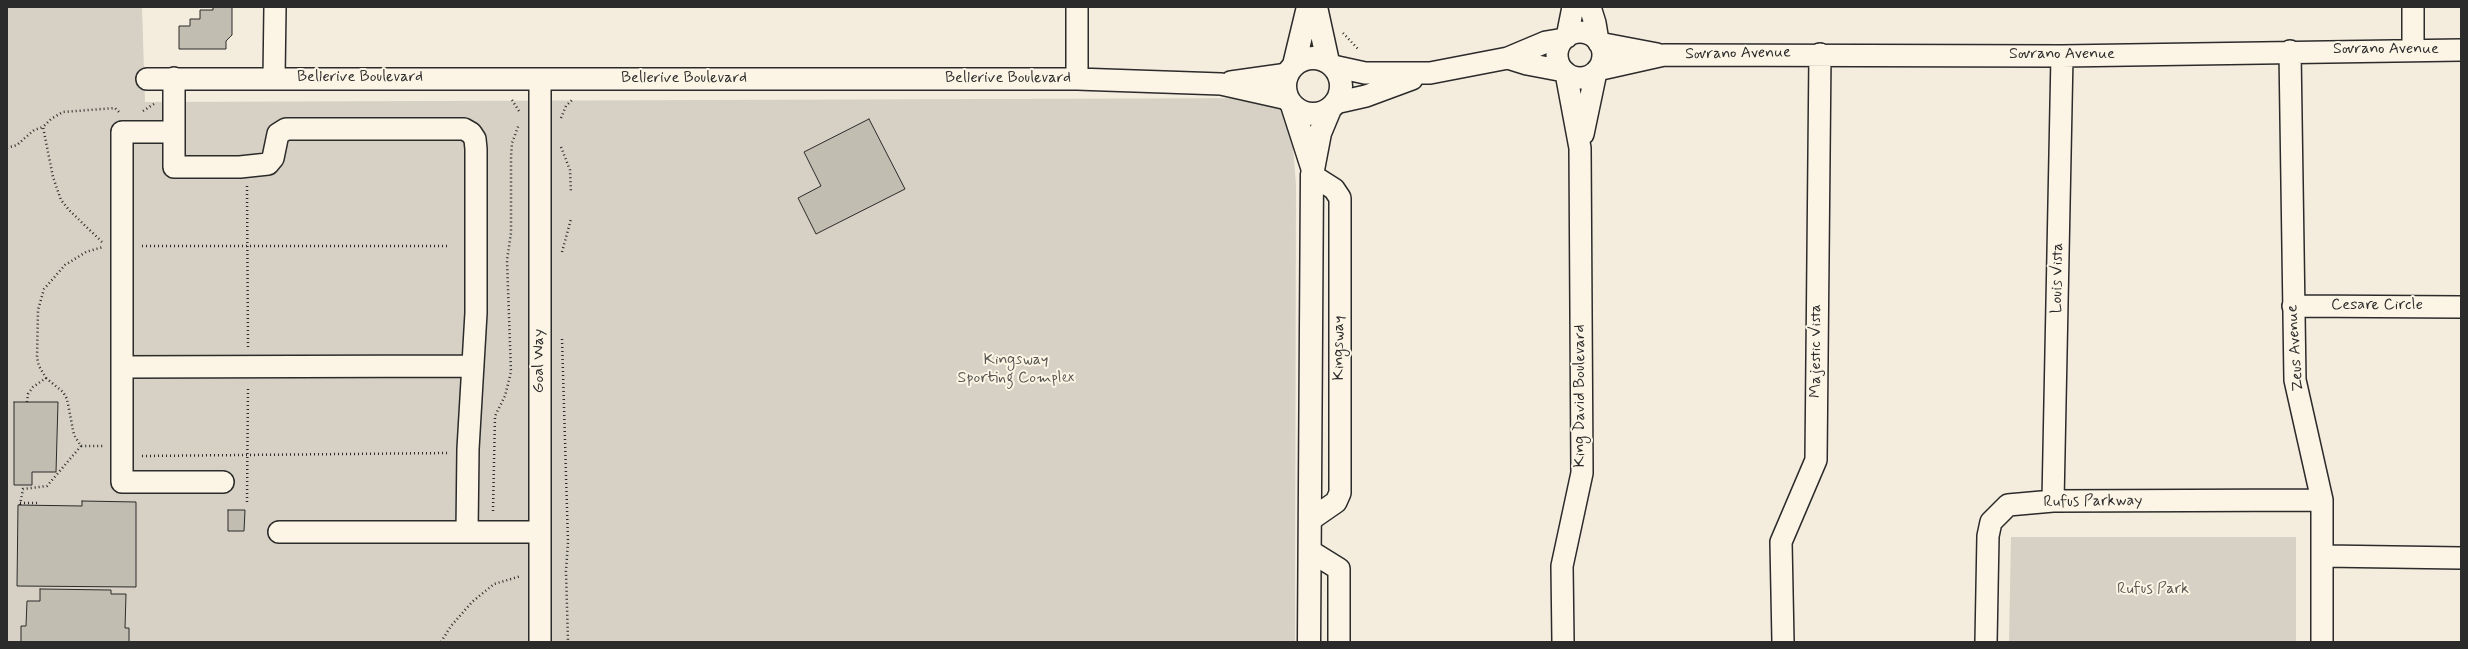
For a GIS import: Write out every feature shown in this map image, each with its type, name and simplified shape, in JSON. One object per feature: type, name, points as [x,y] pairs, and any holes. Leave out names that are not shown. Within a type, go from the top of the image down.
[{"type":"main road","name":"Kingsway","points":[[1308,7],[1285,87],[1312,172]]},
{"type":"main road","name":"Kingsway","points":[[1309,642],[1312,172],[1320,133],[1341,88],[1338,73],[1330,64],[1316,7]]},
{"type":"main road","points":[[1291,69],[1307,59],[1322,59],[1330,64]]},
{"type":"main road","points":[[1290,102],[1310,114],[1317,114],[1332,106]]},
{"type":"street","points":[[274,78],[275,7]]},
{"type":"street","points":[[1077,7],[1077,79]]},
{"type":"street","points":[[1565,72],[1560,65],[1557,55],[1566,38],[1573,7]]},
{"type":"street","points":[[1508,58],[1527,64],[1565,72],[1581,78],[1596,71],[1602,59],[1595,23],[1590,7]]},
{"type":"street","points":[[2413,7],[2413,50]]},
{"type":"street","points":[[1332,106],[1366,96],[1430,73],[1508,58],[1546,42],[1583,33],[1599,42]]},
{"type":"street","name":"Sovrano Avenue","points":[[1599,42],[1664,55],[1820,54],[2062,56],[2290,51],[2461,50]]},
{"type":"street","name":"Zeus Avenue","points":[[2290,51],[2295,380],[2322,500],[2324,556],[2322,642]]},
{"type":"street","name":"Majestic Vista","points":[[1783,642],[1781,542],[1816,460],[1820,54]]},
{"type":"street","name":"Sovrano Avenue","points":[[1596,71],[1664,55]]},
{"type":"street","name":"Louis Vista","points":[[2053,501],[2062,56]]},
{"type":"street","points":[[1330,64],[1365,73],[1430,73]]},
{"type":"street","name":"Bellerive Boulevard","points":[[1221,84],[1291,69]]},
{"type":"street","name":"King David Boulevard","points":[[1580,148],[1596,71]]},
{"type":"street","name":"King David Boulevard","points":[[1563,642],[1562,566],[1582,473],[1580,148],[1565,72]]},
{"type":"street","points":[[174,78],[174,167],[240,167],[268,164],[273,158],[278,134],[286,129],[451,128],[464,129],[471,133],[475,139],[476,313],[467,532]]},
{"type":"street","name":"Bellerive Boulevard","points":[[147,79],[1077,79],[1221,84],[1290,102]]},
{"type":"street","name":"Goal Way","points":[[540,79],[540,642]]},
{"type":"street","points":[[174,132],[122,132],[122,482],[223,482]]},
{"type":"street","name":"Kingsway","points":[[1310,520],[1336,502],[1340,493],[1340,198],[1334,189],[1312,172]]},
{"type":"street","name":"Cesare Circle","points":[[2293,306],[2461,307]]},
{"type":"street","points":[[122,367],[473,366]]},
{"type":"street","name":"Rufus Parkway","points":[[1986,642],[1988,536],[1991,522],[2008,505],[2053,501],[2322,500]]},
{"type":"street","points":[[279,532],[540,532]]},
{"type":"street","points":[[1310,551],[1338,569],[1338,642]]},
{"type":"street","points":[[2324,556],[2461,558]]},
{"type":"path","points":[[492,516],[495,416],[505,396],[510,372],[507,260],[512,233],[510,156],[512,143],[520,119],[517,106],[508,97]]},
{"type":"path","points":[[560,122],[566,106],[572,100],[577,98]]},
{"type":"path","points":[[140,112],[155,104],[174,104]]},
{"type":"path","points":[[7,148],[17,145],[34,130],[43,127],[51,119],[63,112],[115,108],[119,112],[126,112]]},
{"type":"path","points":[[43,127],[53,177],[62,200],[69,210],[107,246],[86,252],[65,265],[44,289],[38,310],[37,358],[39,366],[46,378],[63,392],[67,399],[74,435],[81,446]]},
{"type":"path","points":[[561,144],[570,170],[571,193]]},
{"type":"path","points":[[247,181],[247,502]]},
{"type":"path","points":[[561,255],[572,219]]},
{"type":"path","points":[[122,246],[449,246]]},
{"type":"path","points":[[562,334],[568,542],[566,571],[568,642]]},
{"type":"path","points":[[27,402],[28,394],[33,387],[46,378]]},
{"type":"path","points":[[38,503],[20,504],[23,490],[47,486],[81,446],[112,446],[132,456],[450,453]]},
{"type":"path","points":[[441,642],[451,626],[472,602],[494,584],[522,576]]},
{"type":"green space","name":"Kingsway Sporting Complex","points":[[7,7],[142,7],[145,102],[1278,98],[1292,133],[1296,185],[1295,642],[7,642]]},
{"type":"green space","name":"Rufus Park","points":[[2011,537],[2296,537],[2296,642],[2009,642]]},
{"type":"building","points":[[213,7],[232,7],[232,35],[226,41],[226,49],[179,49],[179,26],[190,26],[190,19],[200,19],[200,10],[213,10]]},
{"type":"building","points":[[869,119],[905,189],[816,234],[798,198],[821,186],[804,152]]},
{"type":"building","points":[[14,402],[58,402],[56,472],[32,472],[32,485],[14,485]]},
{"type":"building","points":[[82,501],[136,502],[136,587],[17,586],[18,505],[82,506]]},
{"type":"building","points":[[228,510],[245,510],[244,531],[228,531]]},
{"type":"building","points":[[40,589],[111,590],[111,594],[126,594],[125,628],[129,628],[129,642],[21,642],[21,626],[26,626],[27,601],[40,601]]}]
